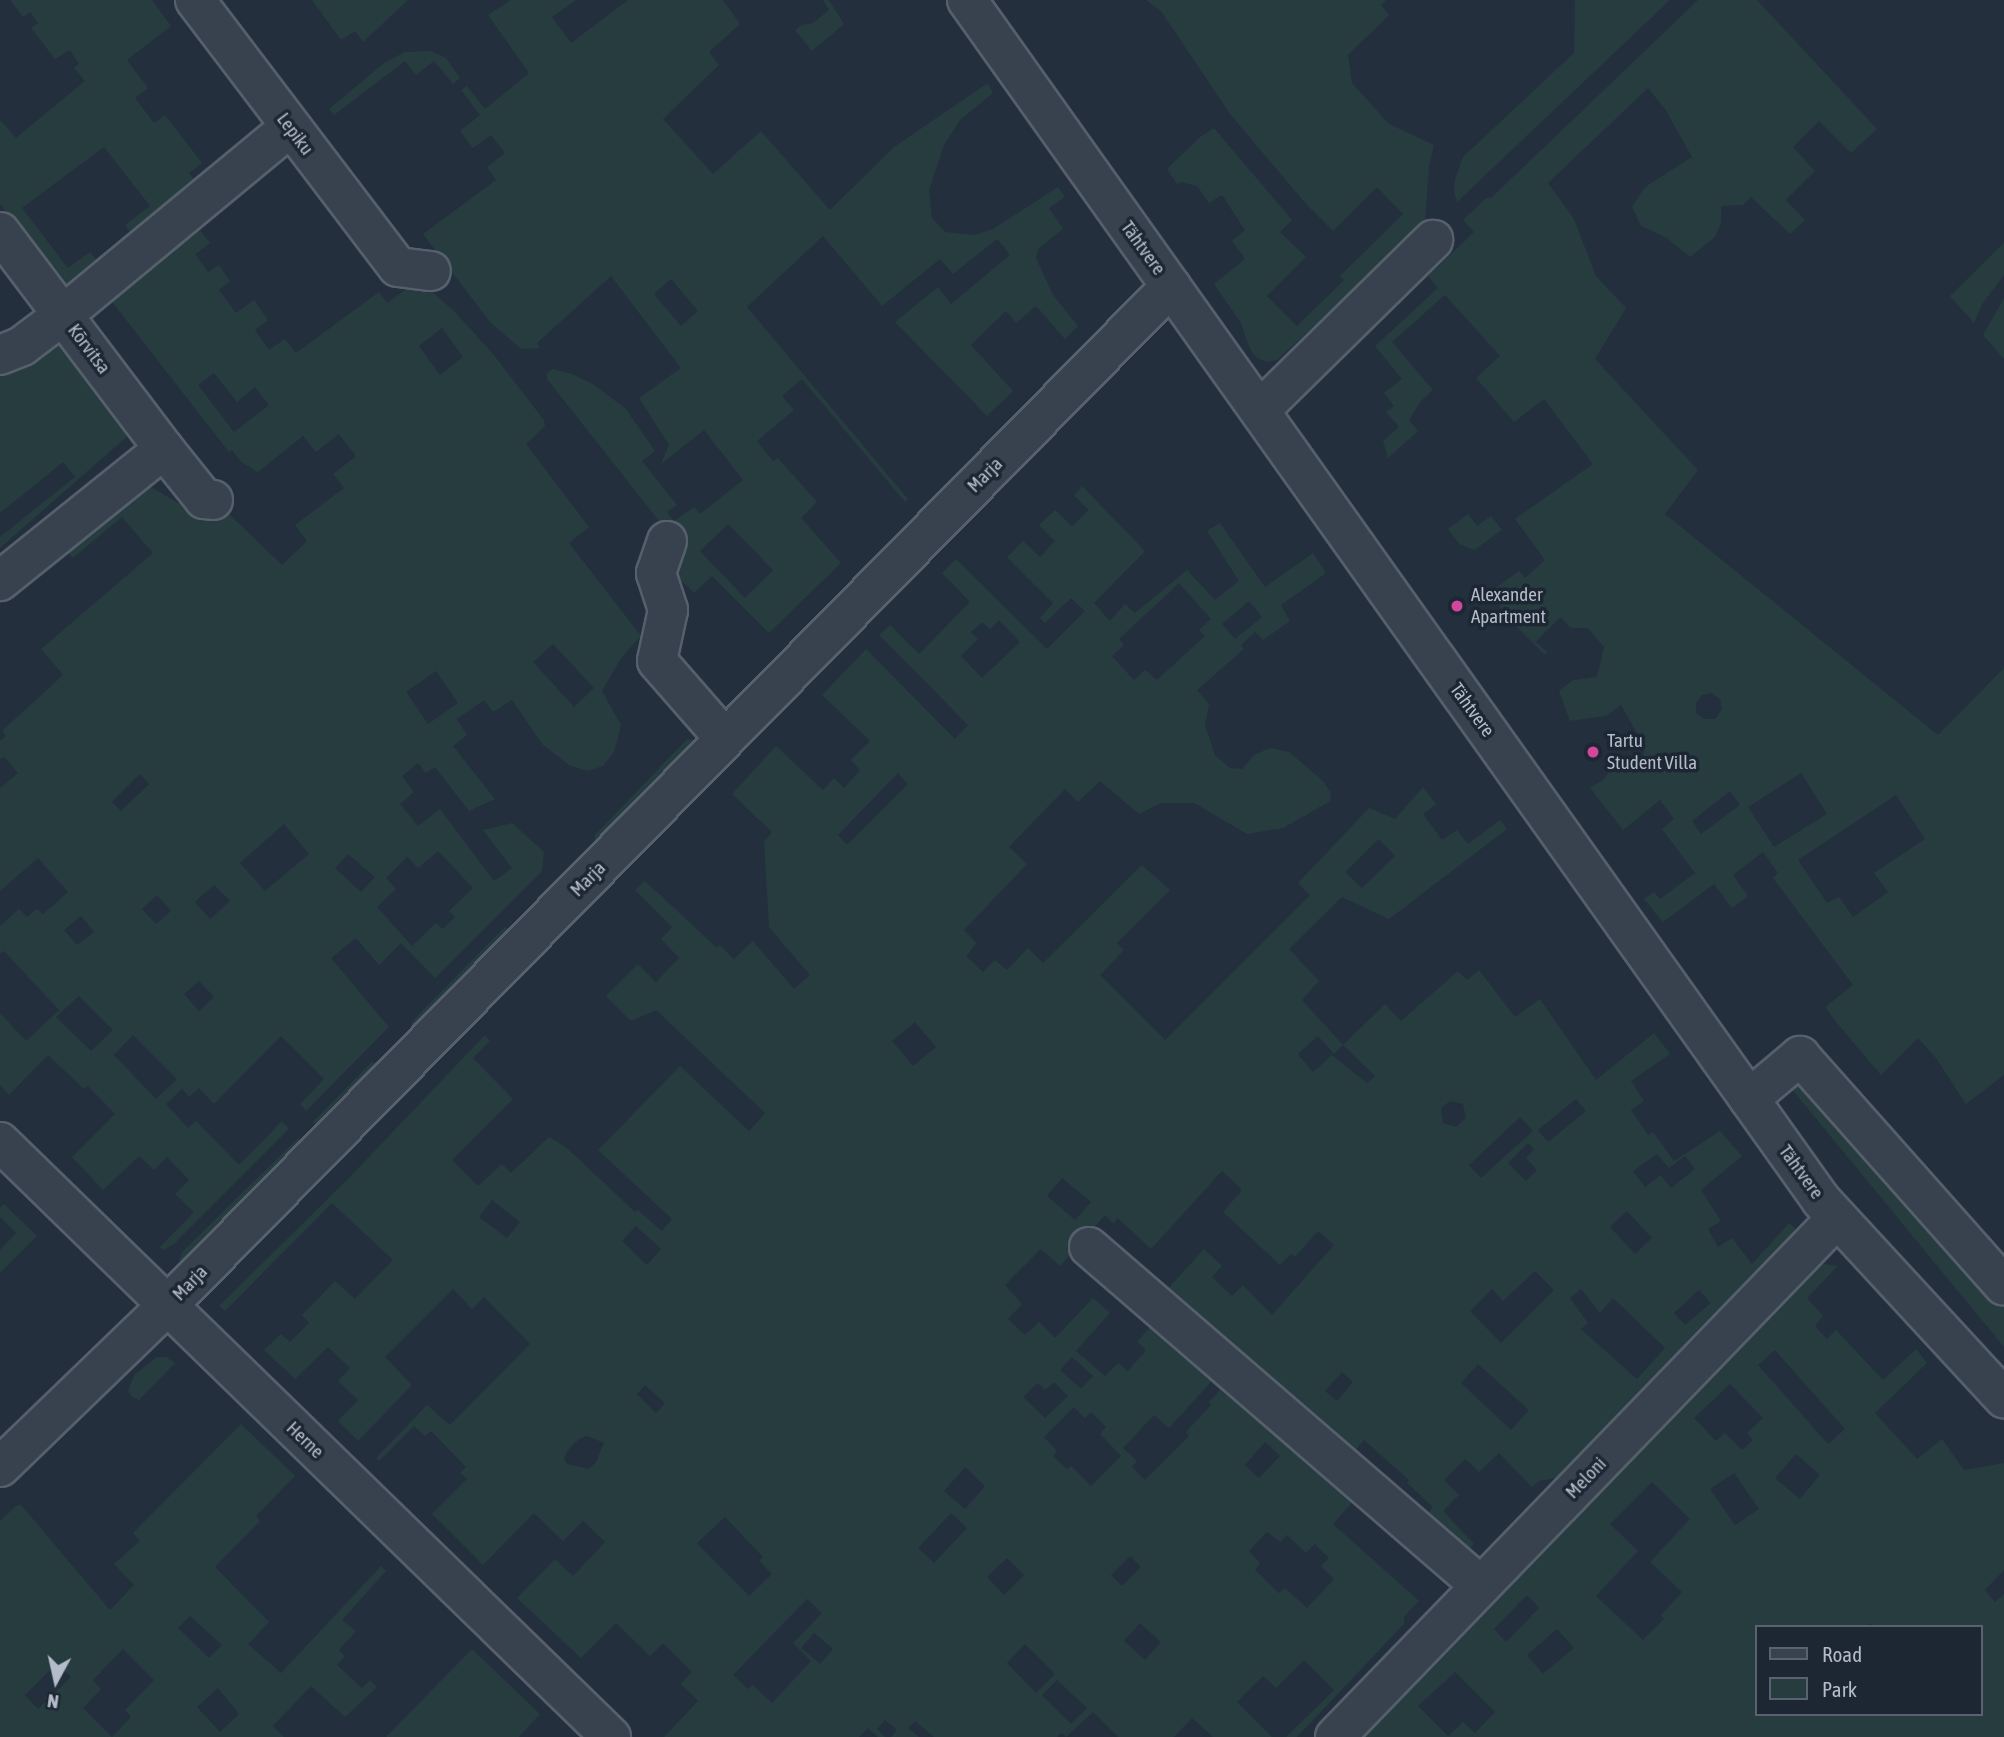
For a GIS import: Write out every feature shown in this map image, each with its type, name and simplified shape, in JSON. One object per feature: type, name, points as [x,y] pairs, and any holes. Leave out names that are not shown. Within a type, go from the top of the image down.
[{"type":"street","name":"Lepiku","points":[[195,0],[289,128],[414,269]]},
{"type":"street","name":"Tähtvere","points":[[967,0],[1821,1200],[2004,1398]]},
{"type":"street","name":"Kõrvitsa","points":[[213,500],[204,499],[63,315],[289,128]]},
{"type":"street","points":[[0,232],[63,315],[22,346],[0,355]]},
{"type":"street","points":[[1260,411],[1433,240]]},
{"type":"street","name":"Marja","points":[[0,1467],[167,1306],[1171,286]]},
{"type":"street","points":[[0,581],[164,449]]},
{"type":"street","points":[[667,541],[656,573],[668,610],[657,661],[725,739]]},
{"type":"street","points":[[1749,1099],[1800,1056],[2004,1286]]},
{"type":"street","name":"Herne","points":[[0,1142],[611,1737]]},
{"type":"street","name":"Meloni","points":[[1335,1737],[1837,1218]]},
{"type":"street","points":[[1089,1247],[1481,1586]]},
{"type":"green space","points":[[10,0],[152,0],[171,26],[127,60],[148,88],[135,98],[154,123],[165,115],[202,163],[189,173],[198,184],[133,236],[125,225],[150,206],[104,147],[22,208],[68,268],[90,252],[99,263],[65,288],[0,204],[0,120],[16,138],[85,81],[74,68],[79,64],[70,50],[55,59],[31,28],[38,23],[30,12],[23,17]]},
{"type":"green space","points":[[312,0],[408,0],[363,42],[355,31],[341,40]]},
{"type":"green space","points":[[511,0],[576,0],[552,17],[571,43],[628,0],[723,0],[740,24],[709,52],[719,65],[663,119],[713,174],[761,131],[830,210],[894,147],[988,83],[993,93],[960,120],[944,145],[929,190],[932,218],[945,232],[975,235],[993,229],[1058,187],[1065,197],[1049,208],[1063,229],[1038,249],[1036,258],[1053,295],[1078,326],[1065,339],[1036,306],[1016,323],[1006,311],[971,345],[1013,391],[987,416],[895,322],[938,287],[951,304],[1010,255],[997,239],[953,274],[940,259],[882,306],[823,236],[747,307],[908,499],[905,502],[802,379],[782,396],[794,410],[757,441],[773,461],[778,458],[817,502],[801,518],[841,563],[769,633],[712,576],[694,593],[665,565],[678,545],[547,379],[547,373],[553,369],[572,374],[593,384],[625,408],[655,451],[642,461],[677,505],[667,512],[674,521],[694,507],[700,514],[743,480],[704,430],[661,464],[669,445],[639,398],[681,368],[611,276],[537,343],[540,348],[521,349],[490,322],[423,234],[496,180],[487,167],[505,153],[491,135],[473,148],[460,131],[480,115],[461,90],[467,86],[485,109],[529,73],[488,15]],"holes":[[[671,279],[698,311],[681,326],[654,294]],[[728,524],[773,570],[745,598],[700,551]]]},
{"type":"green space","points":[[823,0],[829,0],[844,24],[812,51],[795,30],[802,25],[813,23],[829,10]]},
{"type":"green space","points":[[1146,0],[1386,0],[1381,5],[1389,15],[1348,55],[1352,83],[1389,124],[1434,145],[1429,166],[1425,224],[1277,360],[1267,362],[1257,358],[1250,349],[1241,323],[1214,284],[1245,259],[1232,241],[1245,230],[1222,195],[1209,203],[1197,186],[1182,182],[1177,184],[1167,169],[1200,137],[1214,128],[1292,220],[1280,232],[1306,257],[1267,296],[1297,326],[1344,280],[1340,276],[1403,214],[1377,187],[1333,231],[1306,204],[1230,114],[1161,11]]},
{"type":"green space","points":[[1575,0],[1670,0],[1457,202],[1455,179],[1463,157],[1574,53]]},
{"type":"green space","points":[[1698,0],[1757,0],[1877,129],[1851,153],[1819,121],[1793,147],[1815,171],[1786,200],[1805,220],[1790,234],[1751,197],[1743,205],[1721,206],[1721,223],[1715,237],[1690,257],[1667,238],[1641,226],[1632,207],[1645,187],[1692,157],[1665,109],[1648,88],[1548,183],[1574,219],[1596,276],[1626,308],[1595,359],[1698,470],[1665,514],[1938,735],[2004,668],[2004,1075],[1966,1104],[1936,1058],[1918,1038],[1881,1075],[1841,1028],[1825,1007],[1853,985],[1773,878],[1778,873],[1763,852],[1733,875],[1748,896],[1732,908],[1714,884],[1663,922],[1644,899],[1654,892],[1660,899],[1695,873],[1662,829],[1674,819],[1660,800],[1623,830],[1590,788],[1604,779],[1619,757],[1623,763],[1633,765],[1642,759],[1645,747],[1621,705],[1606,716],[1570,721],[1559,691],[1573,680],[1597,677],[1604,647],[1588,628],[1571,628],[1560,617],[1536,642],[1548,653],[1544,654],[1507,617],[1490,592],[1519,571],[1525,578],[1545,560],[1515,519],[1593,464],[1544,399],[1514,422],[1476,378],[1500,356],[1445,295],[1392,342],[1433,390],[1421,401],[1409,420],[1418,431],[1388,458],[1383,441],[1399,427],[1386,412],[1394,406],[1384,393],[1402,379],[1375,346],[1438,288],[1428,276],[1474,232],[1463,220],[1486,198],[1491,198]],"holes":[[[1711,693],[1720,699],[1722,709],[1715,719],[1704,719],[1696,713],[1696,703],[1702,695]],[[1801,773],[1827,814],[1774,847],[1748,807]],[[1730,791],[1740,805],[1701,834],[1692,821]],[[1896,795],[1925,839],[1874,873],[1888,892],[1853,917],[1839,897],[1827,903],[1798,860]]]},
{"type":"green space","points":[[431,51],[446,58],[460,78],[453,84],[434,61],[416,75],[405,61],[334,115],[329,109],[384,63],[405,52]]},
{"type":"green space","points":[[200,230],[210,243],[195,254],[208,272],[219,265],[230,281],[219,290],[236,313],[254,300],[268,320],[255,330],[269,350],[285,339],[296,353],[379,292],[387,303],[419,280],[455,312],[493,354],[544,420],[545,426],[526,444],[589,527],[569,543],[641,636],[621,658],[602,691],[621,725],[614,752],[603,766],[587,771],[569,765],[543,745],[512,700],[493,712],[484,700],[457,719],[467,735],[453,746],[495,799],[469,811],[435,767],[426,773],[418,763],[402,776],[414,792],[400,804],[418,826],[440,809],[494,881],[512,868],[483,830],[512,823],[544,852],[542,871],[435,978],[401,943],[379,965],[356,938],[331,958],[389,1027],[306,1111],[300,1104],[324,1079],[281,1036],[214,1104],[199,1088],[189,1097],[182,1089],[166,1104],[188,1128],[196,1121],[239,1165],[282,1121],[289,1129],[174,1244],[163,1250],[160,1247],[194,1212],[175,1194],[189,1180],[167,1157],[154,1170],[139,1156],[103,1190],[72,1157],[115,1114],[88,1086],[84,1089],[48,1055],[9,1095],[0,1085],[0,1013],[26,1041],[59,1010],[4,951],[0,954],[0,926],[19,909],[27,917],[37,909],[43,914],[68,892],[38,858],[0,891],[0,788],[18,773],[4,757],[0,759],[0,741],[6,736],[2,731],[63,675],[41,649],[153,553],[122,517],[73,558],[64,548],[141,481],[193,512],[227,512],[282,565],[307,541],[295,525],[344,488],[333,474],[356,456],[339,434],[316,452],[303,436],[258,472],[241,462],[232,450],[229,452],[109,298]],"holes":[[[442,328],[463,357],[440,375],[419,346]],[[214,373],[237,402],[255,387],[269,405],[234,432],[198,385]],[[553,644],[594,688],[574,707],[533,662]],[[436,671],[458,703],[428,724],[406,692]],[[140,774],[149,784],[121,811],[112,802]],[[284,824],[309,854],[265,891],[240,863]],[[438,851],[473,888],[449,911],[455,917],[443,929],[436,923],[412,946],[377,907],[396,889],[386,878],[407,857],[418,868]],[[348,854],[375,877],[361,892],[335,868]],[[214,885],[230,901],[210,919],[195,902]],[[157,895],[171,911],[156,924],[142,909]],[[81,916],[94,932],[77,945],[64,930]],[[199,981],[214,997],[199,1011],[184,994]],[[79,996],[113,1030],[91,1051],[56,1017]],[[133,1035],[177,1079],[156,1099],[114,1055]]]},
{"type":"green space","points":[[2004,243],[2004,275],[1982,304],[1974,323],[1950,296]]},
{"type":"green space","points":[[2004,298],[2004,359],[1983,335]]},
{"type":"green space","points":[[60,338],[131,433],[0,548],[0,537],[75,477],[63,462],[0,513],[0,362]]},
{"type":"green space","points":[[1082,486],[1145,551],[1094,603],[1110,621],[1125,604],[1135,613],[1187,570],[1215,600],[1239,581],[1207,531],[1220,523],[1265,587],[1313,553],[1326,573],[1281,605],[1290,621],[1263,640],[1255,632],[1241,645],[1244,649],[1197,690],[1209,704],[1205,725],[1215,755],[1230,768],[1242,769],[1254,755],[1270,748],[1289,752],[1324,782],[1331,793],[1330,801],[1283,828],[1247,834],[1194,803],[1161,803],[1139,814],[1100,781],[1078,802],[1065,789],[1009,847],[1027,864],[964,930],[977,943],[966,956],[983,972],[995,960],[1007,970],[1028,948],[1043,963],[1142,865],[1170,890],[1117,943],[1124,950],[1100,975],[1165,1040],[1310,895],[1298,883],[1369,808],[1395,819],[1423,787],[1436,804],[1423,814],[1442,840],[1457,830],[1468,844],[1500,820],[1507,829],[1389,919],[1342,897],[1289,949],[1319,981],[1302,1000],[1343,1045],[1385,1004],[1401,1021],[1458,971],[1467,980],[1479,970],[1515,1017],[1540,999],[1596,1080],[1654,1033],[1670,1054],[1631,1081],[1644,1101],[1631,1110],[1648,1135],[1653,1132],[1674,1161],[1720,1131],[1742,1156],[1701,1190],[1721,1221],[1708,1229],[1718,1247],[1732,1238],[1752,1264],[1789,1223],[1800,1233],[1556,1478],[1539,1481],[1532,1487],[1499,1453],[1479,1472],[1465,1459],[1444,1480],[1459,1495],[1443,1511],[1474,1544],[1462,1555],[1423,1519],[1433,1507],[1407,1483],[1409,1480],[1364,1440],[1351,1455],[1166,1291],[1204,1249],[1222,1266],[1212,1277],[1232,1296],[1243,1285],[1272,1315],[1334,1245],[1318,1231],[1295,1257],[1291,1254],[1280,1265],[1223,1212],[1242,1190],[1222,1171],[1151,1249],[1118,1218],[1113,1223],[1105,1215],[1060,1266],[1041,1249],[1005,1285],[1022,1304],[1008,1319],[1025,1335],[1039,1322],[1055,1338],[1093,1298],[1110,1313],[1076,1351],[1105,1376],[1118,1363],[1128,1371],[1146,1350],[1137,1342],[1151,1326],[1358,1496],[1333,1524],[1419,1601],[1404,1617],[1404,1624],[1297,1737],[1286,1737],[1334,1690],[1304,1660],[1276,1688],[1263,1676],[1237,1702],[1272,1737],[1213,1737],[1192,1718],[1174,1737],[1118,1737],[1093,1712],[1066,1737],[1062,1733],[1057,1737],[934,1737],[915,1721],[908,1728],[919,1737],[891,1737],[897,1730],[885,1720],[877,1729],[885,1737],[878,1737],[868,1728],[859,1737],[664,1737],[698,1701],[681,1684],[692,1672],[663,1643],[650,1656],[616,1623],[581,1658],[517,1598],[555,1559],[573,1576],[605,1542],[583,1521],[563,1541],[534,1513],[483,1565],[432,1514],[467,1479],[460,1473],[466,1467],[431,1431],[425,1436],[414,1426],[379,1461],[376,1458],[427,1405],[450,1425],[530,1344],[484,1297],[472,1309],[453,1289],[385,1357],[412,1385],[358,1441],[338,1421],[358,1400],[338,1381],[350,1368],[328,1347],[295,1379],[264,1350],[281,1334],[290,1342],[309,1323],[302,1315],[335,1281],[355,1299],[393,1260],[332,1203],[225,1311],[219,1306],[346,1181],[485,1035],[490,1041],[473,1058],[513,1099],[452,1160],[478,1186],[502,1164],[511,1173],[549,1137],[567,1148],[635,1212],[638,1210],[662,1231],[672,1219],[598,1150],[680,1066],[749,1131],[765,1113],[656,1010],[631,1021],[606,996],[638,964],[656,982],[679,958],[661,939],[672,927],[635,890],[645,881],[717,948],[720,945],[734,959],[753,941],[794,989],[810,975],[769,927],[764,842],[772,832],[732,794],[776,746],[823,790],[834,778],[844,788],[860,770],[851,760],[870,741],[822,695],[866,649],[955,739],[968,725],[879,635],[890,625],[919,654],[970,602],[942,573],[956,559],[1047,649],[1085,611],[1071,598],[1045,623],[1040,618],[1053,603],[1007,557],[1023,541],[1040,557],[1055,541],[1039,525],[1055,510],[1072,526],[1089,510],[1074,495]],"holes":[[[1179,583],[1211,619],[1199,630],[1205,636],[1157,680],[1145,670],[1134,680],[1112,656],[1124,645],[1119,639]],[[1249,601],[1262,617],[1235,639],[1222,624]],[[999,620],[1020,642],[982,678],[961,656],[978,639],[971,632],[982,622],[990,629]],[[898,773],[908,784],[847,845],[838,835]],[[1379,839],[1395,856],[1362,888],[1345,872]],[[915,1022],[936,1047],[913,1066],[892,1041]],[[1318,1036],[1334,1054],[1343,1045],[1375,1076],[1367,1083],[1332,1055],[1313,1072],[1298,1054]],[[1576,1099],[1586,1111],[1548,1142],[1538,1130]],[[1450,1101],[1463,1104],[1466,1118],[1456,1127],[1443,1123],[1441,1108]],[[1520,1117],[1533,1131],[1481,1178],[1469,1165]],[[1528,1143],[1534,1149],[1526,1158],[1537,1170],[1526,1181],[1508,1163]],[[1657,1154],[1669,1168],[1685,1156],[1695,1169],[1671,1188],[1661,1175],[1645,1187],[1633,1171]],[[1062,1178],[1091,1202],[1075,1220],[1047,1196]],[[492,1200],[520,1222],[507,1238],[479,1217]],[[1627,1211],[1652,1238],[1635,1254],[1610,1227]],[[636,1226],[661,1249],[647,1265],[622,1241]],[[1535,1271],[1554,1290],[1501,1343],[1470,1311],[1492,1289],[1503,1301]],[[1581,1289],[1600,1313],[1613,1298],[1665,1348],[1637,1379],[1581,1329],[1588,1323],[1570,1298]],[[1699,1290],[1711,1303],[1685,1325],[1674,1313]],[[1072,1357],[1093,1376],[1081,1389],[1060,1370]],[[1478,1364],[1529,1410],[1511,1430],[1461,1383]],[[1342,1372],[1353,1382],[1337,1401],[1325,1391]],[[1054,1382],[1068,1396],[1045,1418],[1023,1397],[1038,1383],[1045,1390]],[[1211,1382],[1220,1390],[1209,1402],[1211,1405],[1186,1432],[1189,1436],[1145,1480],[1132,1467],[1137,1461],[1123,1448],[1154,1415],[1169,1428]],[[645,1385],[665,1403],[656,1413],[637,1394]],[[1074,1407],[1085,1418],[1091,1412],[1106,1427],[1100,1434],[1121,1456],[1091,1486],[1071,1466],[1067,1469],[1053,1456],[1057,1451],[1044,1437]],[[587,1436],[604,1443],[596,1462],[589,1469],[567,1464],[564,1459],[567,1451],[579,1439]],[[1265,1442],[1280,1456],[1259,1478],[1245,1465]],[[965,1467],[985,1486],[965,1509],[944,1491]],[[951,1513],[967,1528],[934,1563],[918,1548]],[[725,1517],[763,1557],[759,1561],[772,1574],[749,1596],[697,1543]],[[1267,1532],[1280,1542],[1287,1535],[1306,1553],[1315,1544],[1329,1558],[1321,1566],[1334,1579],[1307,1608],[1285,1588],[1279,1593],[1255,1570],[1260,1563],[1249,1551]],[[1130,1556],[1141,1567],[1122,1586],[1111,1575]],[[1007,1558],[1024,1575],[1004,1595],[987,1577]],[[807,1599],[822,1613],[793,1643],[811,1661],[772,1703],[753,1685],[748,1689],[733,1675]],[[1140,1623],[1161,1642],[1145,1660],[1124,1641]],[[814,1633],[833,1649],[820,1664],[801,1648]],[[1025,1644],[1055,1674],[1036,1693],[1007,1663]],[[1057,1680],[1087,1708],[1071,1724],[1042,1695]]]},
{"type":"green space","points":[[1468,514],[1477,526],[1491,516],[1502,530],[1474,550],[1459,544],[1448,529]]},
{"type":"green space","points":[[687,739],[698,740],[595,845],[595,835]]},
{"type":"green space","points":[[505,927],[512,930],[412,1031],[412,1022]]},
{"type":"green space","points":[[372,1062],[377,1063],[377,1069],[317,1127],[313,1122]]},
{"type":"green space","points":[[1798,1082],[1879,1158],[2004,1305],[2004,1347],[1790,1087]]},
{"type":"green space","points":[[298,1138],[301,1142],[186,1260],[179,1261],[182,1252]]},
{"type":"green space","points":[[4,1204],[37,1236],[0,1273],[0,1250],[16,1233],[0,1217],[0,1208]]},
{"type":"green space","points":[[1814,1265],[1838,1266],[1807,1298],[1823,1316],[1815,1326],[1827,1339],[1836,1330],[1883,1380],[1916,1349],[1927,1363],[1875,1413],[1917,1459],[1942,1439],[1964,1470],[2004,1463],[2004,1570],[1985,1590],[1995,1602],[2004,1594],[2004,1737],[1353,1737]],"holes":[[[1775,1350],[1845,1429],[1828,1444],[1758,1365]],[[1730,1384],[1763,1418],[1747,1433],[1753,1440],[1742,1450],[1725,1433],[1716,1441],[1694,1418]],[[1796,1454],[1820,1475],[1800,1499],[1775,1478]],[[1734,1473],[1759,1509],[1735,1525],[1710,1489]],[[1652,1482],[1690,1519],[1650,1562],[1682,1592],[1661,1615],[1664,1619],[1643,1640],[1596,1596],[1638,1551],[1610,1524]],[[1527,1595],[1539,1608],[1506,1642],[1494,1629]],[[1557,1629],[1574,1648],[1543,1674],[1527,1655]],[[1455,1672],[1495,1712],[1475,1733],[1463,1722],[1448,1736],[1418,1706]]]},
{"type":"green space","points":[[157,1357],[166,1357],[175,1363],[139,1400],[131,1396],[128,1390],[135,1374]]},
{"type":"green space","points":[[241,1424],[295,1476],[256,1516],[260,1521],[215,1567],[269,1622],[248,1644],[281,1673],[381,1566],[386,1571],[342,1620],[356,1631],[339,1650],[345,1656],[337,1665],[362,1688],[370,1680],[377,1687],[345,1717],[311,1686],[273,1726],[284,1737],[112,1737],[0,1737],[0,1521],[16,1506],[21,1505],[110,1610],[134,1585],[114,1564],[140,1541],[133,1533]],"holes":[[[190,1616],[222,1645],[209,1658],[178,1628]],[[123,1649],[154,1680],[125,1710],[131,1717],[112,1737],[83,1708],[101,1689],[93,1680]],[[57,1663],[71,1677],[38,1709],[25,1695]],[[218,1688],[239,1714],[220,1732],[197,1707]]]},
{"type":"green space","points":[[472,1649],[540,1714],[519,1737],[386,1737]]},
{"type":"place","name":"Alexander Apartment","points":[[1457,606]]},
{"type":"place","name":"Tartu Student Villa","points":[[1593,752]]}]
